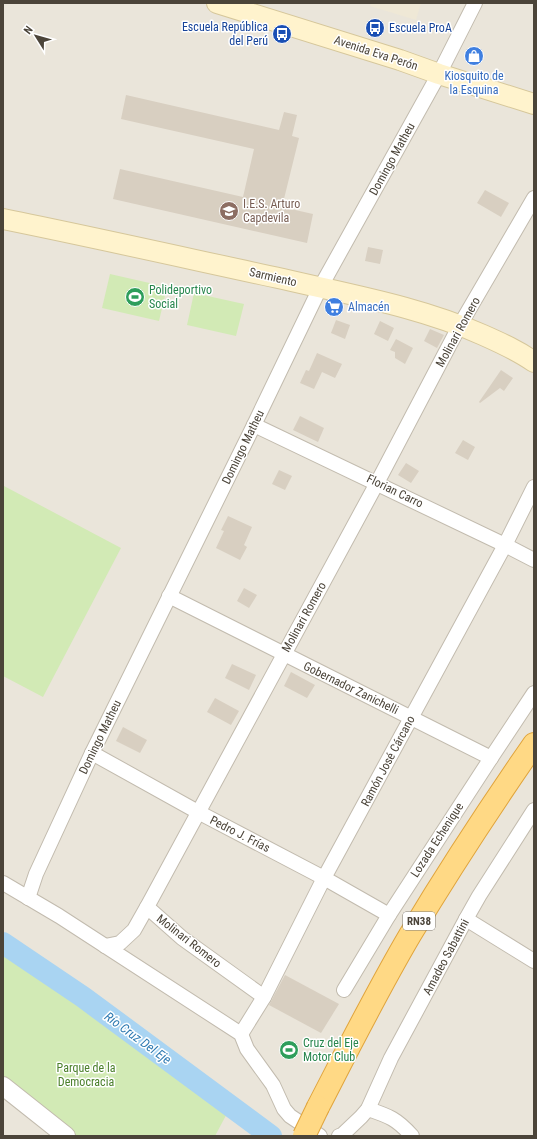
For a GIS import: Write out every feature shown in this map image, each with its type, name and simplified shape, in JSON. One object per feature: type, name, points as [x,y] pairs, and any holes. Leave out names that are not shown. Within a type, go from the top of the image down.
[{"type":"highway","name":"RN38","points":[[304,1136],[379,989],[412,931],[474,832],[534,744]]},
{"type":"main road","name":"Avenida Eva Perón","points":[[217,3],[400,60],[442,68],[534,93]]},
{"type":"main road","name":"Avenida Eva Perón","points":[[261,3],[442,68],[534,104]]},
{"type":"main road","name":"Sarmiento","points":[[3,219],[205,262],[414,309],[460,325],[500,343],[526,356],[534,362]]},
{"type":"street","name":"Domingo Matheu","points":[[28,898],[36,874],[92,753],[320,288],[442,68],[475,3]]},
{"type":"street","name":"Molinari Romero","points":[[264,997],[182,938],[147,907],[377,483],[460,325],[534,198]]},
{"type":"street","name":"Florian Carro","points":[[254,425],[505,544],[534,560]]},
{"type":"street","name":"Ramón José Cárcano","points":[[241,1034],[264,997],[324,878],[505,544],[534,487]]},
{"type":"street","name":"Gobernador Zanichelli","points":[[169,596],[491,758]]},
{"type":"street","name":"Lozada Echenique","points":[[344,990],[389,914],[534,693]]},
{"type":"street","name":"Pedro J. Frías","points":[[92,753],[198,812],[389,914]]},
{"type":"street","name":"Amadeo Sabattini","points":[[339,1136],[342,1135],[361,1117],[368,1108],[391,1058],[466,919],[534,810]]},
{"type":"street","points":[[3,883],[59,916],[241,1034],[247,1049],[274,1085],[284,1109],[290,1116],[320,1136]]},
{"type":"street","points":[[105,946],[120,943],[134,930],[147,907]]},
{"type":"street","points":[[466,919],[534,961]]},
{"type":"street","points":[[3,1086],[66,1136]]},
{"type":"street","points":[[368,1108],[390,1117],[402,1125],[412,1136]]},
{"type":"shaded area","points":[[3,3],[534,3],[534,1136],[3,1136]]},
{"type":"shaded area","points":[[371,3],[421,3],[416,20],[370,6]]},
{"type":"green space","name":"Polideportivo Social","points":[[110,274],[167,287],[159,321],[102,308]]},
{"type":"green space","points":[[194,293],[244,304],[236,336],[187,325]]},
{"type":"green space","points":[[4,486],[121,548],[43,697],[3,676]]},
{"type":"green space","name":"Parque de la Democracia","points":[[3,943],[83,997],[231,1106],[215,1136],[66,1136],[3,1086]]},
{"type":"building","points":[[126,95],[279,130],[284,112],[297,115],[292,136],[299,138],[282,207],[313,214],[307,243],[113,199],[120,169],[243,197],[254,149],[121,119]]},
{"type":"building","points":[[485,190],[509,203],[501,217],[477,203]]},
{"type":"building","points":[[368,247],[383,250],[380,264],[365,261]]},
{"type":"building","points":[[336,320],[350,325],[345,339],[331,333]]},
{"type":"building","points":[[380,321],[394,328],[388,341],[374,334]]},
{"type":"building","points":[[430,329],[444,335],[437,348],[424,341]]},
{"type":"building","points":[[396,339],[413,348],[405,364],[395,358],[395,352],[390,350]]},
{"type":"building","points":[[317,353],[342,364],[335,378],[322,372],[314,389],[300,383],[306,370],[309,371]]},
{"type":"building","points":[[501,370],[513,378],[504,391],[500,388],[480,403],[479,402]]},
{"type":"building","points":[[300,416],[324,428],[318,442],[293,430]]},
{"type":"building","points":[[463,440],[475,447],[468,460],[455,453]]},
{"type":"building","points":[[406,463],[419,471],[411,483],[398,475]]},
{"type":"building","points":[[279,470],[292,476],[285,490],[272,484]]},
{"type":"building","points":[[228,516],[252,527],[244,545],[247,547],[240,560],[216,548],[224,531],[221,530]]},
{"type":"building","points":[[244,588],[257,595],[249,608],[237,601]]},
{"type":"building","points":[[232,664],[256,675],[249,690],[225,678]]},
{"type":"building","points":[[291,672],[315,685],[307,698],[284,686]]},
{"type":"building","points":[[215,698],[239,711],[231,725],[207,712]]},
{"type":"building","points":[[123,727],[147,740],[140,753],[116,741]]},
{"type":"building","points":[[285,975],[339,1004],[321,1033],[269,1005]]},
{"type":"waterway","name":"Río Cruz Del Eje","points":[[3,943],[83,997],[271,1136]]},
{"type":"place","name":"Escuela ProA","points":[[375,28]]},
{"type":"place","name":"Escuela República del Perú","points":[[282,34]]},
{"type":"place","name":"Kiosquito de la Esquina","points":[[474,56]]},
{"type":"place","name":"I.E.S. Arturo Capdevila","points":[[229,211]]},
{"type":"place","name":"Polideportivo Social","points":[[135,297]]},
{"type":"place","name":"Almacén","points":[[334,307]]},
{"type":"place","name":"Cruz del Eje Motor Club","points":[[289,1050]]}]
